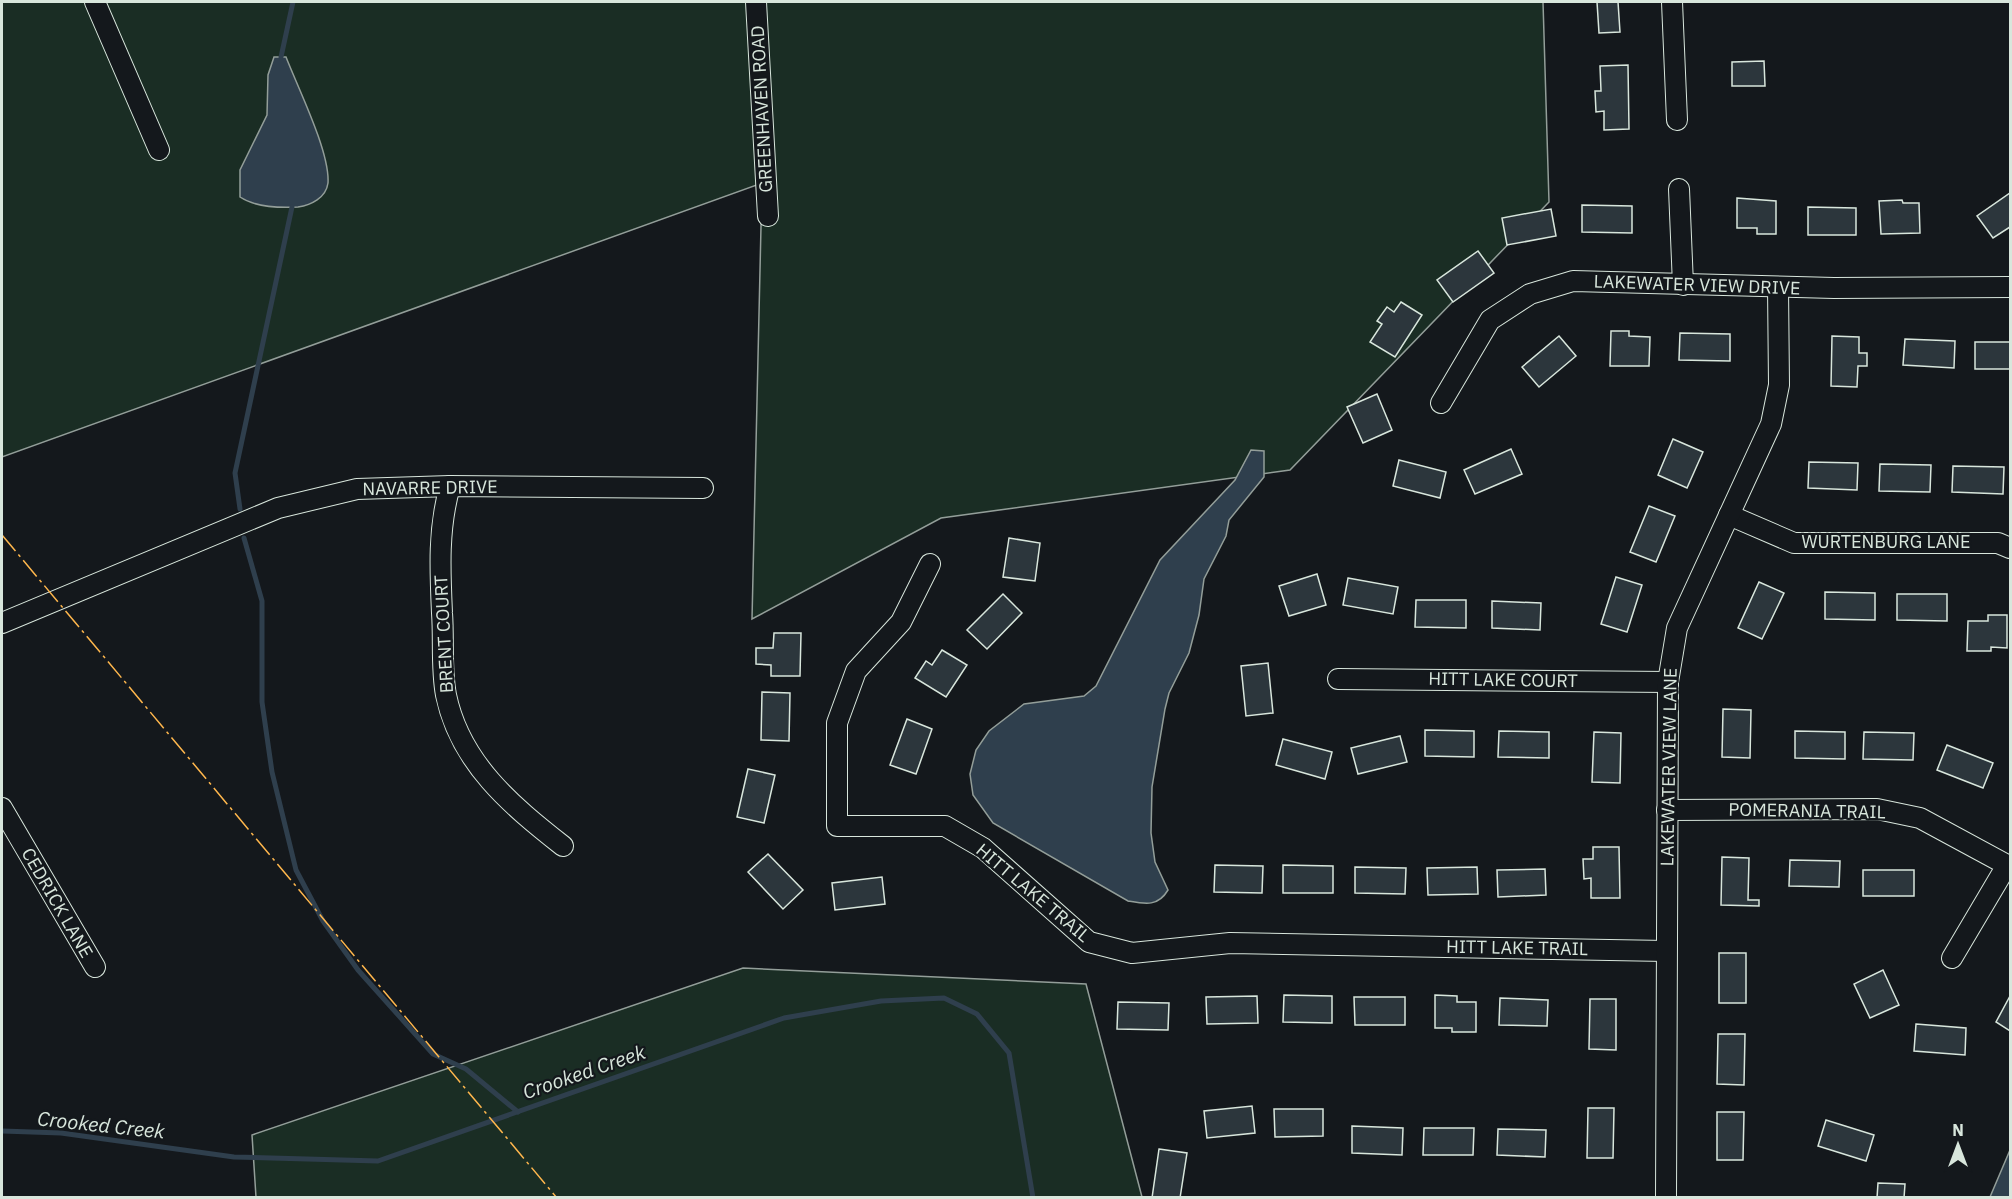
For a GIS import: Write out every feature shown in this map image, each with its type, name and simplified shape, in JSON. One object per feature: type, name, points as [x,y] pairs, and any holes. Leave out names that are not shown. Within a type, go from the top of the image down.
[{"type":"street","points":[[95,2],[159,150]]},
{"type":"street","name":"GREENHAVEN ROAD","points":[[756,2],[768,216]]},
{"type":"street","points":[[1672,2],[1677,120]]},
{"type":"street","points":[[1679,189],[1683,285]]},
{"type":"street","name":"LAKEWATER VIEW DRIVE","points":[[1440,403],[1490,320],[1530,294],[1573,282],[1778,287],[2010,287]]},
{"type":"street","name":"LAKEWATER VIEW LANE","points":[[1666,1197],[1668,682],[1677,628],[1771,424],[1779,385],[1778,287]]},
{"type":"street","name":"NAVARRE DRIVE","points":[[2,623],[278,508],[357,489],[450,486],[704,488]]},
{"type":"street","name":"BRENT COURT","points":[[450,486],[444,507],[440,553],[446,694],[456,728],[479,766],[508,802],[563,846]]},
{"type":"street","name":"WURTENBURG LANE","points":[[1729,515],[1794,543],[1998,543],[2010,548]]},
{"type":"street","name":"HITT LAKE TRAIL","points":[[930,564],[901,622],[856,671],[837,723],[837,826],[945,826],[983,848],[1089,942],[1132,954],[1230,943],[1666,951]]},
{"type":"street","name":"HITT LAKE COURT","points":[[1338,679],[1668,682]]},
{"type":"street","name":"CEDRICK LANE","points":[[2,808],[94,967]]},
{"type":"street","name":"POMERANIA TRAIL","points":[[1667,810],[1877,808],[1920,818],[2007,866],[1952,958]]},
{"type":"green space","points":[[2,2],[1543,2],[1549,202],[1290,470],[941,518],[752,619],[762,183],[2,457]]},
{"type":"green space","points":[[743,968],[1086,984],[1142,1197],[256,1197],[252,1135]]},
{"type":"water","points":[[274,57],[286,57],[319,138],[327,170],[327,188],[321,197],[308,205],[298,207],[260,205],[240,197],[240,170],[267,115],[268,75]]},
{"type":"water","points":[[1251,450],[1264,451],[1264,477],[1229,520],[1226,536],[1204,579],[1199,615],[1189,653],[1169,693],[1165,709],[1152,787],[1151,833],[1155,862],[1168,890],[1155,902],[1128,901],[993,823],[973,795],[970,774],[976,750],[989,731],[1024,704],[1084,696],[1096,686],[1160,560],[1235,480]]},
{"type":"water","points":[[2010,1150],[2010,1197],[1990,1197]]},
{"type":"building","points":[[1597,2],[1618,2],[1620,32],[1599,33]]},
{"type":"building","points":[[1764,61],[1765,86],[1732,86],[1732,62]]},
{"type":"building","points":[[1628,65],[1629,129],[1604,130],[1604,111],[1596,112],[1595,91],[1601,91],[1600,66]]},
{"type":"building","points":[[2010,193],[2010,227],[1993,238],[1977,216]]},
{"type":"building","points":[[1737,198],[1776,201],[1776,234],[1757,234],[1757,228],[1737,228]]},
{"type":"building","points":[[1902,200],[1903,203],[1919,203],[1920,233],[1881,234],[1879,201]]},
{"type":"building","points":[[1582,205],[1632,206],[1632,233],[1582,232]]},
{"type":"building","points":[[1808,207],[1856,208],[1856,235],[1808,235]]},
{"type":"building","points":[[1551,209],[1556,236],[1507,245],[1502,218]]},
{"type":"building","points":[[1478,251],[1494,273],[1453,302],[1437,280]]},
{"type":"building","points":[[1401,302],[1422,315],[1395,357],[1370,342],[1382,324],[1377,321],[1387,307],[1394,312]]},
{"type":"building","points":[[1611,331],[1629,331],[1629,336],[1650,337],[1649,366],[1610,366]]},
{"type":"building","points":[[1680,333],[1730,334],[1730,361],[1679,360]]},
{"type":"building","points":[[1559,336],[1576,356],[1539,387],[1522,367]]},
{"type":"building","points":[[1832,336],[1859,337],[1859,353],[1867,353],[1867,366],[1858,366],[1857,387],[1831,386]]},
{"type":"building","points":[[1905,339],[1955,341],[1954,368],[1903,365]]},
{"type":"building","points":[[1975,342],[2010,342],[2010,369],[1975,369]]},
{"type":"building","points":[[1377,394],[1392,430],[1363,443],[1347,407]]},
{"type":"building","points":[[1673,439],[1703,452],[1687,488],[1658,475]]},
{"type":"building","points":[[1511,449],[1522,474],[1475,494],[1464,470]]},
{"type":"building","points":[[1399,460],[1446,472],[1440,498],[1393,486]]},
{"type":"building","points":[[1809,462],[1858,463],[1857,490],[1808,488]]},
{"type":"building","points":[[1880,464],[1931,465],[1930,492],[1879,491]]},
{"type":"building","points":[[1953,466],[2004,467],[2003,494],[1952,492]]},
{"type":"building","points":[[1649,506],[1675,516],[1656,562],[1630,552]]},
{"type":"building","points":[[1009,538],[1040,543],[1035,581],[1003,577]]},
{"type":"building","points":[[1317,574],[1326,605],[1289,616],[1279,586]]},
{"type":"building","points":[[1616,577],[1642,585],[1627,632],[1601,624]]},
{"type":"building","points":[[1348,578],[1398,587],[1393,614],[1343,605]]},
{"type":"building","points":[[1759,582],[1784,593],[1762,639],[1738,628]]},
{"type":"building","points":[[1825,592],[1875,593],[1875,620],[1825,619]]},
{"type":"building","points":[[1003,594],[1022,613],[987,649],[967,630]]},
{"type":"building","points":[[1897,594],[1947,594],[1947,621],[1897,620]]},
{"type":"building","points":[[1416,600],[1466,600],[1466,628],[1415,627]]},
{"type":"building","points":[[1492,601],[1541,603],[1540,630],[1492,628]]},
{"type":"building","points":[[1988,615],[2007,615],[2007,648],[1991,647],[1991,651],[1967,651],[1968,621],[1988,621]]},
{"type":"building","points":[[774,633],[801,633],[800,676],[771,676],[771,665],[756,664],[756,648],[773,648]]},
{"type":"building","points":[[942,650],[967,665],[946,697],[915,678],[926,661],[932,665]]},
{"type":"building","points":[[1268,663],[1273,713],[1246,716],[1241,666]]},
{"type":"building","points":[[762,692],[790,693],[789,741],[761,740]]},
{"type":"building","points":[[1723,709],[1751,710],[1750,758],[1722,757]]},
{"type":"building","points":[[907,719],[932,729],[916,774],[890,765]]},
{"type":"building","points":[[1425,730],[1474,731],[1474,757],[1425,756]]},
{"type":"building","points":[[1499,731],[1549,732],[1549,758],[1498,757]]},
{"type":"building","points":[[1795,731],[1845,732],[1845,759],[1795,758]]},
{"type":"building","points":[[1594,732],[1621,733],[1620,783],[1592,782]]},
{"type":"building","points":[[1864,732],[1914,733],[1913,760],[1863,759]]},
{"type":"building","points":[[1400,736],[1407,762],[1358,774],[1351,748]]},
{"type":"building","points":[[1283,739],[1332,752],[1325,779],[1276,765]]},
{"type":"building","points":[[1947,745],[1993,763],[1983,788],[1937,770]]},
{"type":"building","points":[[748,769],[775,775],[764,823],[737,817]]},
{"type":"building","points":[[1593,847],[1619,847],[1620,898],[1591,898],[1591,878],[1584,879],[1583,859],[1593,859]]},
{"type":"building","points":[[768,854],[803,890],[783,909],[748,872]]},
{"type":"building","points":[[1722,857],[1749,858],[1748,900],[1759,900],[1759,906],[1721,905]]},
{"type":"building","points":[[1790,860],[1840,861],[1839,887],[1789,886]]},
{"type":"building","points":[[1215,865],[1263,866],[1262,893],[1214,892]]},
{"type":"building","points":[[1283,865],[1333,866],[1333,893],[1283,893]]},
{"type":"building","points":[[1355,867],[1406,868],[1405,894],[1355,893]]},
{"type":"building","points":[[1477,867],[1478,894],[1428,895],[1427,868]]},
{"type":"building","points":[[1545,869],[1546,895],[1498,897],[1497,870]]},
{"type":"building","points":[[1863,870],[1914,870],[1914,896],[1863,896]]},
{"type":"building","points":[[882,877],[885,904],[835,910],[832,883]]},
{"type":"building","points":[[1719,953],[1746,953],[1746,1003],[1719,1003]]},
{"type":"building","points":[[1883,970],[1899,1005],[1870,1018],[1854,984]]},
{"type":"building","points":[[1284,995],[1332,996],[1332,1023],[1283,1022]]},
{"type":"building","points":[[1435,995],[1457,996],[1457,1002],[1476,1002],[1476,1032],[1452,1032],[1452,1028],[1435,1028]]},
{"type":"building","points":[[1257,996],[1258,1023],[1207,1024],[1206,997]]},
{"type":"building","points":[[2010,996],[2010,1031],[1996,1022]]},
{"type":"building","points":[[1354,997],[1405,997],[1405,1025],[1355,1025]]},
{"type":"building","points":[[1500,998],[1548,1000],[1547,1026],[1499,1025]]},
{"type":"building","points":[[1590,999],[1616,999],[1616,1050],[1589,1049]]},
{"type":"building","points":[[1118,1002],[1169,1003],[1168,1030],[1117,1029]]},
{"type":"building","points":[[1916,1024],[1966,1028],[1965,1055],[1914,1051]]},
{"type":"building","points":[[1718,1034],[1745,1034],[1744,1085],[1717,1084]]},
{"type":"building","points":[[1252,1106],[1255,1133],[1207,1138],[1204,1111]]},
{"type":"building","points":[[1588,1108],[1614,1108],[1613,1158],[1587,1158]]},
{"type":"building","points":[[1274,1109],[1323,1109],[1323,1136],[1275,1137]]},
{"type":"building","points":[[1717,1112],[1744,1112],[1743,1160],[1717,1160]]},
{"type":"building","points":[[1826,1120],[1874,1135],[1866,1161],[1818,1146]]},
{"type":"building","points":[[1352,1126],[1403,1128],[1402,1155],[1352,1153]]},
{"type":"building","points":[[1424,1128],[1474,1128],[1473,1155],[1423,1155]]},
{"type":"building","points":[[1498,1129],[1546,1130],[1545,1157],[1497,1155]]},
{"type":"building","points":[[1159,1149],[1187,1153],[1180,1198],[1152,1198]]},
{"type":"building","points":[[1878,1183],[1905,1184],[1904,1198],[1877,1198]]},
{"type":"waterway","points":[[281,57],[293,2]]},
{"type":"waterway","points":[[240,509],[235,473],[292,207]]},
{"type":"waterway","points":[[244,538],[262,601],[262,702],[272,772],[296,870],[323,921],[358,970],[433,1054],[466,1069],[518,1112]]},
{"type":"waterway","name":"Crooked Creek","points":[[2,1131],[61,1133],[234,1157],[378,1161],[784,1018],[881,1001],[944,998],[977,1014],[1009,1053],[1033,1198]]},
{"type":"power","points":[[2,535],[557,1198]]}]
